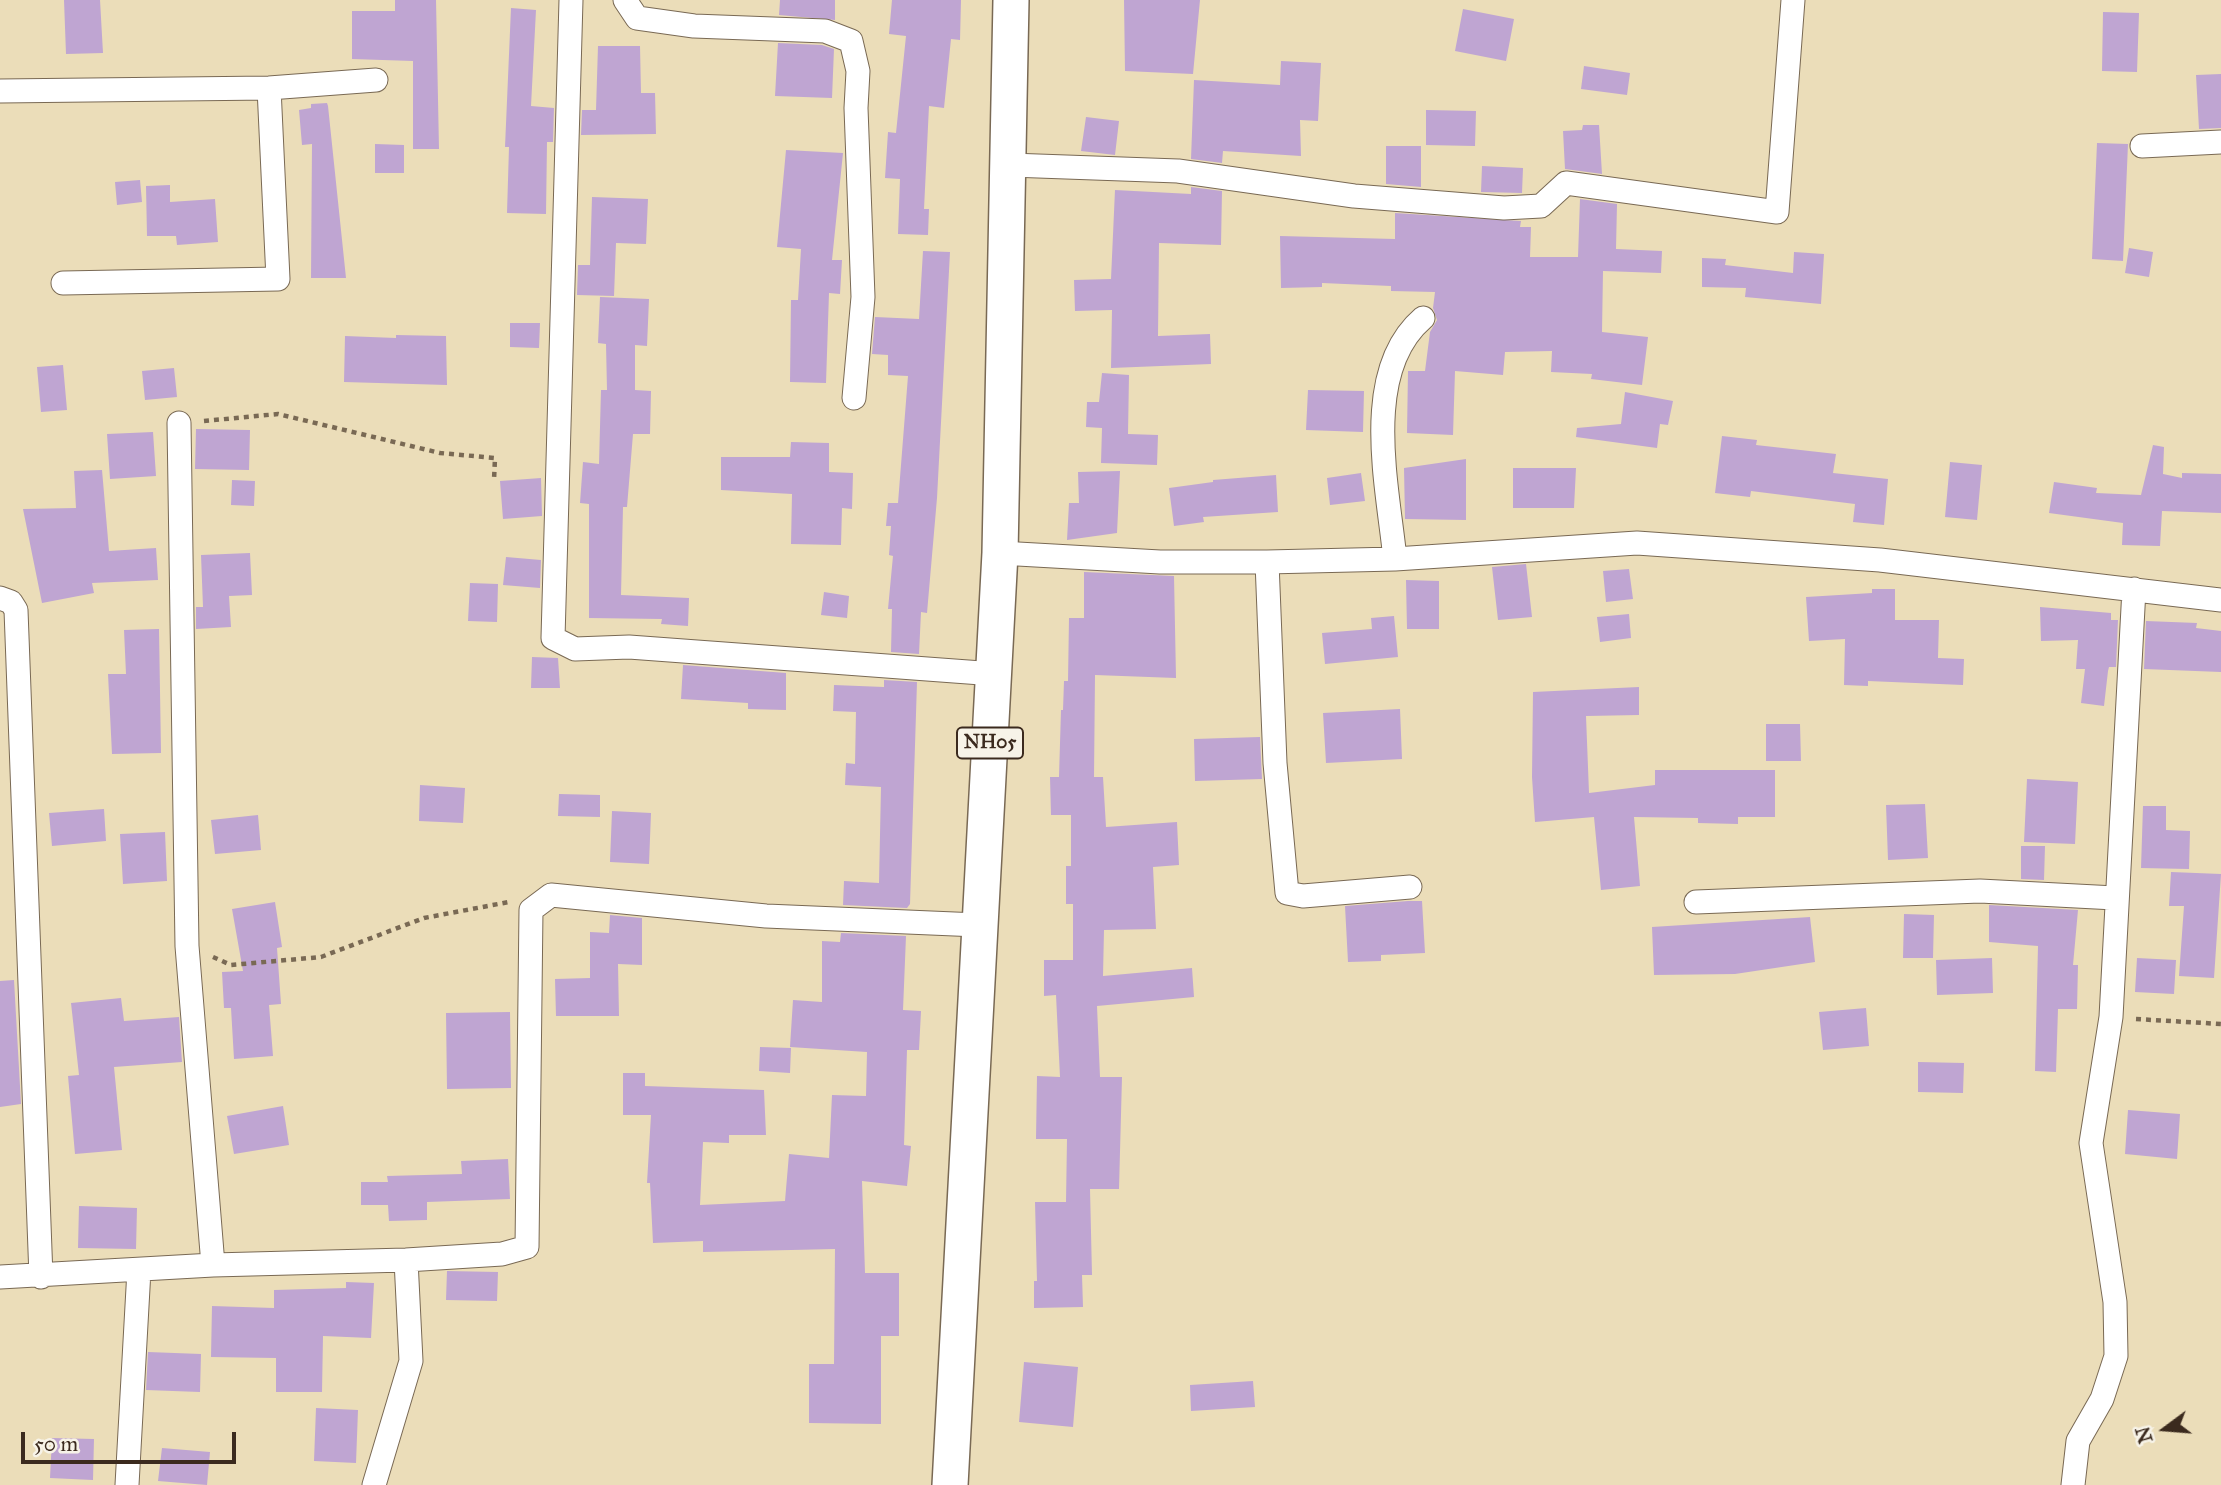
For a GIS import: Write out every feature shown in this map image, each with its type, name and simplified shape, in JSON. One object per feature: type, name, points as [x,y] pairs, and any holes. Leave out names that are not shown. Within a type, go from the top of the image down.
[{"type":"main road","name":"NH05","points":[[950,1485],[1000,553],[1010,164],[1011,0]]},
{"type":"street","points":[[571,0],[553,638],[575,649],[629,647],[995,674]]},
{"type":"street","points":[[625,0],[637,18],[694,26],[825,31],[851,41],[858,71],[856,108],[863,297],[855,398]]},
{"type":"street","points":[[1010,164],[1178,172],[1365,197],[1504,208],[1541,206],[1566,183],[1777,212],[1793,0]]},
{"type":"street","points":[[0,92],[269,88],[376,80]]},
{"type":"street","points":[[63,283],[278,279],[269,88]]},
{"type":"street","points":[[2142,146],[2221,142]]},
{"type":"street","points":[[1395,559],[1382,441],[1387,383],[1396,354],[1410,329],[1423,318]]},
{"type":"street","points":[[178,423],[187,946],[213,1265]]},
{"type":"street","points":[[1000,553],[1160,562],[1267,562],[1395,559],[1637,542],[1881,560],[2221,600]]},
{"type":"street","points":[[1267,562],[1275,763],[1287,893],[1303,896],[1410,887]]},
{"type":"street","points":[[2073,1485],[2078,1441],[2102,1399],[2116,1356],[2115,1302],[2091,1143],[2111,1017],[2115,898],[2134,589]]},
{"type":"street","points":[[0,598],[11,602],[16,610],[41,1277]]},
{"type":"street","points":[[1696,902],[1980,891],[2115,898]]},
{"type":"street","points":[[0,1278],[213,1265],[406,1260],[502,1254],[527,1247],[531,911],[551,895],[766,916],[978,925]]},
{"type":"street","points":[[374,1485],[411,1361],[406,1260]]},
{"type":"street","points":[[127,1485],[139,1270]]},
{"type":"path","points":[[178,423],[278,414],[440,453],[495,458],[494,480]]},
{"type":"path","points":[[187,946],[231,965],[321,957],[424,918],[551,895]]},
{"type":"path","points":[[2111,1017],[2221,1024]]},
{"type":"building","points":[[64,0],[100,0],[103,53],[66,54]]},
{"type":"building","points":[[395,0],[436,0],[439,149],[413,149],[413,61],[352,59],[352,11],[395,11]]},
{"type":"building","points":[[780,0],[835,0],[835,20],[779,15]]},
{"type":"building","points":[[892,0],[961,0],[960,40],[951,39],[944,108],[929,106],[924,209],[929,209],[928,235],[898,234],[900,179],[885,178],[888,132],[896,133],[906,36],[889,34]]},
{"type":"building","points":[[1124,0],[1200,0],[1193,74],[1125,71]]},
{"type":"building","points":[[511,8],[536,10],[531,106],[554,108],[553,142],[547,142],[546,214],[507,213],[509,147],[505,147]]},
{"type":"building","points":[[1463,9],[1514,19],[1506,61],[1455,51]]},
{"type":"building","points":[[2103,12],[2139,13],[2137,72],[2102,71]]},
{"type":"building","points":[[778,43],[822,45],[834,49],[832,98],[775,96]]},
{"type":"building","points":[[598,46],[640,46],[641,93],[655,93],[656,134],[581,135],[582,110],[596,110]]},
{"type":"building","points":[[1281,61],[1321,63],[1318,121],[1300,120],[1301,156],[1223,151],[1222,163],[1191,159],[1194,80],[1280,85]]},
{"type":"building","points":[[1584,66],[1630,73],[1627,95],[1581,89]]},
{"type":"building","points":[[2221,74],[2221,128],[2199,129],[2196,75]]},
{"type":"building","points":[[327,103],[346,278],[311,278],[312,144],[302,145],[299,110],[311,108],[311,104]]},
{"type":"building","points":[[1426,110],[1476,111],[1475,146],[1426,145]]},
{"type":"building","points":[[1086,117],[1119,121],[1115,155],[1081,151]]},
{"type":"building","points":[[1583,125],[1599,125],[1602,174],[1565,169],[1563,131],[1582,130]]},
{"type":"building","points":[[2097,143],[2128,144],[2123,261],[2092,259]]},
{"type":"building","points":[[375,144],[404,145],[404,173],[375,173]]},
{"type":"building","points":[[1386,146],[1421,146],[1421,187],[1386,184]]},
{"type":"building","points":[[786,150],[843,153],[832,260],[842,260],[840,294],[829,293],[826,383],[790,382],[791,300],[798,300],[801,249],[777,247]]},
{"type":"building","points":[[1482,166],[1523,168],[1522,193],[1481,192]]},
{"type":"building","points":[[140,180],[142,202],[117,205],[115,182]]},
{"type":"building","points":[[170,185],[170,202],[215,199],[218,242],[177,245],[176,236],[147,236],[146,186]]},
{"type":"building","points":[[1191,187],[1222,191],[1221,245],[1159,243],[1158,336],[1210,334],[1211,364],[1111,368],[1112,310],[1075,311],[1074,280],[1111,279],[1115,190],[1191,194]]},
{"type":"building","points":[[592,197],[648,199],[646,244],[616,243],[614,296],[577,295],[578,265],[590,265]]},
{"type":"building","points":[[1580,199],[1617,204],[1616,249],[1662,251],[1661,273],[1603,271],[1602,332],[1648,337],[1642,385],[1591,379],[1592,374],[1551,372],[1552,351],[1505,352],[1503,375],[1455,371],[1453,435],[1407,433],[1408,371],[1425,371],[1430,332],[1437,320],[1433,308],[1435,292],[1391,291],[1391,286],[1322,283],[1322,287],[1281,288],[1280,236],[1395,239],[1395,213],[1521,221],[1520,227],[1531,227],[1530,257],[1578,257]]},
{"type":"building","points":[[2129,248],[2153,252],[2149,277],[2125,273]]},
{"type":"building","points":[[923,251],[950,252],[937,498],[927,613],[921,612],[919,654],[891,652],[892,609],[888,609],[893,556],[889,555],[891,526],[886,526],[888,503],[898,503],[908,376],[888,375],[888,355],[872,354],[875,317],[919,319]]},
{"type":"building","points":[[1794,252],[1824,254],[1821,304],[1745,297],[1746,288],[1702,287],[1702,258],[1726,259],[1725,265],[1793,273]]},
{"type":"building","points":[[600,297],[649,299],[647,346],[635,345],[635,390],[651,391],[650,434],[633,434],[627,507],[623,507],[621,595],[689,598],[688,626],[661,624],[662,619],[589,618],[589,504],[580,503],[583,462],[599,464],[601,390],[607,390],[606,344],[598,343]]},
{"type":"building","points":[[510,323],[540,323],[539,348],[510,347]]},
{"type":"building","points":[[396,335],[446,336],[447,385],[344,382],[345,336],[396,338]]},
{"type":"building","points":[[63,365],[67,410],[41,412],[37,367]]},
{"type":"building","points":[[174,368],[177,397],[145,400],[142,371]]},
{"type":"building","points":[[1102,373],[1129,375],[1128,434],[1158,435],[1157,465],[1101,463],[1102,428],[1086,427],[1087,402],[1099,402]]},
{"type":"building","points":[[1308,390],[1364,391],[1363,432],[1306,430]]},
{"type":"building","points":[[1625,392],[1673,401],[1668,425],[1660,424],[1657,448],[1576,437],[1577,428],[1621,424]]},
{"type":"building","points":[[196,429],[250,430],[249,470],[195,469]]},
{"type":"building","points":[[153,432],[156,476],[110,479],[107,434]]},
{"type":"building","points":[[1722,436],[1757,440],[1756,445],[1836,454],[1833,473],[1888,479],[1884,525],[1853,522],[1855,504],[1751,491],[1750,497],[1715,493]]},
{"type":"building","points":[[791,442],[829,443],[829,472],[853,473],[852,509],[842,508],[841,545],[791,544],[792,494],[721,490],[721,457],[790,457]]},
{"type":"building","points":[[2153,445],[2164,447],[2163,474],[2182,478],[2182,473],[2221,474],[2221,513],[2162,511],[2160,546],[2122,545],[2123,523],[2049,513],[2054,482],[2097,488],[2096,493],[2141,495]]},
{"type":"building","points":[[1466,459],[1466,520],[1405,519],[1404,468]]},
{"type":"building","points":[[1950,462],[1982,465],[1977,520],[1945,517]]},
{"type":"building","points":[[1513,468],[1576,468],[1574,508],[1513,508]]},
{"type":"building","points":[[102,470],[109,551],[156,548],[158,580],[92,583],[94,593],[42,603],[23,509],[76,508],[74,471]]},
{"type":"building","points":[[1120,471],[1117,533],[1067,540],[1069,503],[1079,503],[1078,472]]},
{"type":"building","points":[[1361,473],[1365,501],[1330,505],[1327,478]]},
{"type":"building","points":[[1276,475],[1278,512],[1203,517],[1204,522],[1174,526],[1169,488],[1213,480]]},
{"type":"building","points":[[541,478],[542,516],[503,519],[500,481]]},
{"type":"building","points":[[232,480],[255,481],[254,506],[231,505]]},
{"type":"building","points":[[250,553],[252,595],[229,596],[231,627],[196,629],[196,607],[203,607],[201,555]]},
{"type":"building","points":[[506,557],[541,560],[540,588],[503,585]]},
{"type":"building","points":[[1526,564],[1532,617],[1498,620],[1492,567]]},
{"type":"building","points":[[1629,569],[1633,599],[1606,602],[1603,571]]},
{"type":"building","points":[[1084,572],[1174,576],[1176,678],[1095,675],[1094,777],[1103,777],[1106,827],[1177,822],[1179,865],[1153,867],[1156,929],[1104,930],[1103,976],[1192,968],[1194,997],[1097,1006],[1100,1077],[1122,1077],[1119,1189],[1090,1189],[1092,1275],[1082,1275],[1083,1307],[1034,1308],[1034,1281],[1037,1281],[1035,1202],[1066,1202],[1067,1139],[1036,1139],[1037,1076],[1060,1077],[1056,995],[1044,996],[1044,960],[1073,960],[1073,904],[1066,904],[1066,866],[1071,866],[1071,815],[1051,815],[1050,777],[1059,777],[1061,710],[1064,681],[1068,681],[1069,618],[1084,618]]},
{"type":"building","points":[[1406,580],[1439,581],[1439,629],[1407,629]]},
{"type":"building","points":[[470,583],[498,584],[497,622],[468,621]]},
{"type":"building","points":[[1872,589],[1895,589],[1895,620],[1939,620],[1938,658],[1964,659],[1963,685],[1868,681],[1868,686],[1844,685],[1845,639],[1809,641],[1806,597],[1872,593]]},
{"type":"building","points":[[824,592],[849,596],[847,618],[821,615]]},
{"type":"building","points":[[2040,607],[2111,613],[2111,620],[2118,620],[2116,667],[2109,667],[2104,706],[2081,703],[2085,669],[2076,669],[2078,640],[2041,641]]},
{"type":"building","points":[[1629,614],[1631,638],[1600,642],[1597,617]]},
{"type":"building","points":[[1394,616],[1398,657],[1325,664],[1322,633],[1372,629],[1371,618]]},
{"type":"building","points":[[2146,621],[2197,623],[2196,628],[2221,631],[2221,672],[2144,669]]},
{"type":"building","points":[[159,629],[161,753],[112,754],[108,674],[126,674],[124,630]]},
{"type":"building","points":[[532,657],[558,658],[560,688],[531,688]]},
{"type":"building","points":[[683,665],[786,673],[786,710],[748,709],[748,703],[681,699]]},
{"type":"building","points":[[884,680],[917,682],[910,904],[907,908],[843,905],[844,881],[879,883],[881,787],[845,785],[846,763],[855,764],[856,712],[833,711],[834,685],[884,687]]},
{"type":"building","points":[[1639,687],[1639,715],[1586,716],[1589,793],[1655,785],[1655,770],[1775,770],[1775,817],[1738,817],[1738,824],[1698,823],[1698,818],[1634,817],[1640,886],[1601,890],[1594,817],[1535,822],[1532,777],[1533,692]]},
{"type":"building","points":[[1400,709],[1402,759],[1326,763],[1323,713]]},
{"type":"building","points":[[1766,724],[1800,724],[1801,761],[1766,761]]},
{"type":"building","points":[[1260,737],[1262,779],[1195,781],[1194,739]]},
{"type":"building","points":[[2027,779],[2078,782],[2075,844],[2024,842]]},
{"type":"building","points":[[420,785],[465,788],[463,823],[419,821]]},
{"type":"building","points":[[559,794],[600,795],[600,817],[558,816]]},
{"type":"building","points":[[1925,804],[1928,858],[1888,860],[1886,805]]},
{"type":"building","points":[[2143,806],[2166,806],[2166,830],[2190,831],[2189,869],[2141,868]]},
{"type":"building","points":[[104,809],[106,841],[52,846],[49,813]]},
{"type":"building","points":[[612,811],[651,813],[649,864],[610,862]]},
{"type":"building","points":[[258,815],[261,850],[215,854],[211,820]]},
{"type":"building","points":[[165,832],[167,881],[123,884],[120,834]]},
{"type":"building","points":[[2021,846],[2045,846],[2044,880],[2021,879]]},
{"type":"building","points":[[2171,872],[2221,874],[2214,978],[2179,976],[2184,906],[2169,906]]},
{"type":"building","points":[[1422,901],[1425,953],[1381,955],[1381,961],[1348,962],[1345,906]]},
{"type":"building","points":[[275,902],[282,947],[277,948],[281,1004],[269,1005],[273,1056],[234,1059],[231,1008],[224,1008],[222,972],[243,971],[232,909]]},
{"type":"building","points":[[1989,905],[2078,910],[2073,965],[2078,965],[2077,1009],[2058,1009],[2056,1072],[2035,1071],[2038,946],[1989,942]]},
{"type":"building","points":[[1904,914],[1934,915],[1933,958],[1903,958]]},
{"type":"building","points":[[610,915],[642,918],[642,965],[618,964],[619,1016],[556,1016],[555,979],[590,978],[590,932],[609,933]]},
{"type":"building","points":[[1810,917],[1815,962],[1735,974],[1654,975],[1652,927]]},
{"type":"building","points":[[841,933],[906,936],[903,1010],[921,1011],[919,1050],[907,1050],[904,1145],[911,1146],[907,1186],[862,1181],[865,1273],[899,1273],[899,1336],[881,1336],[881,1424],[809,1423],[809,1364],[834,1364],[835,1249],[703,1252],[703,1241],[653,1243],[650,1183],[647,1183],[651,1115],[623,1115],[623,1073],[645,1073],[645,1086],[764,1090],[766,1135],[729,1135],[729,1143],[703,1142],[700,1205],[785,1201],[789,1154],[829,1158],[832,1095],[866,1096],[867,1052],[790,1047],[793,1000],[822,1002],[822,941],[840,942]]},
{"type":"building","points":[[1992,958],[1993,993],[1937,995],[1936,960]]},
{"type":"building","points":[[2137,958],[2176,960],[2174,994],[2135,992]]},
{"type":"building","points":[[14,980],[21,1104],[0,1107],[0,981]]},
{"type":"building","points":[[121,998],[124,1021],[179,1017],[182,1062],[114,1067],[122,1150],[75,1154],[68,1076],[79,1075],[71,1003]]},
{"type":"building","points":[[1866,1008],[1869,1046],[1823,1050],[1819,1012]]},
{"type":"building","points":[[510,1012],[511,1088],[447,1089],[446,1013]]},
{"type":"building","points":[[760,1047],[791,1048],[790,1073],[759,1071]]},
{"type":"building","points":[[1918,1062],[1964,1063],[1963,1093],[1918,1092]]},
{"type":"building","points":[[283,1106],[289,1145],[234,1154],[227,1116]]},
{"type":"building","points":[[2128,1110],[2180,1114],[2177,1159],[2125,1154]]},
{"type":"building","points":[[508,1159],[510,1199],[427,1202],[427,1220],[389,1221],[388,1205],[361,1205],[361,1182],[388,1182],[387,1176],[462,1174],[461,1161]]},
{"type":"building","points":[[79,1206],[137,1208],[136,1249],[78,1248]]},
{"type":"building","points":[[447,1271],[498,1272],[497,1301],[446,1300]]},
{"type":"building","points":[[346,1282],[374,1283],[371,1338],[323,1336],[322,1392],[276,1392],[276,1358],[211,1357],[212,1306],[274,1308],[274,1290],[346,1288]]},
{"type":"building","points":[[148,1352],[201,1354],[200,1392],[146,1390]]},
{"type":"building","points":[[1024,1362],[1078,1367],[1073,1427],[1019,1422]]},
{"type":"building","points":[[1253,1381],[1255,1407],[1191,1411],[1190,1385]]},
{"type":"building","points":[[316,1408],[358,1410],[356,1463],[314,1461]]},
{"type":"building","points":[[52,1438],[94,1439],[93,1480],[50,1478]]},
{"type":"building","points":[[162,1448],[210,1452],[207,1485],[158,1481]]}]
